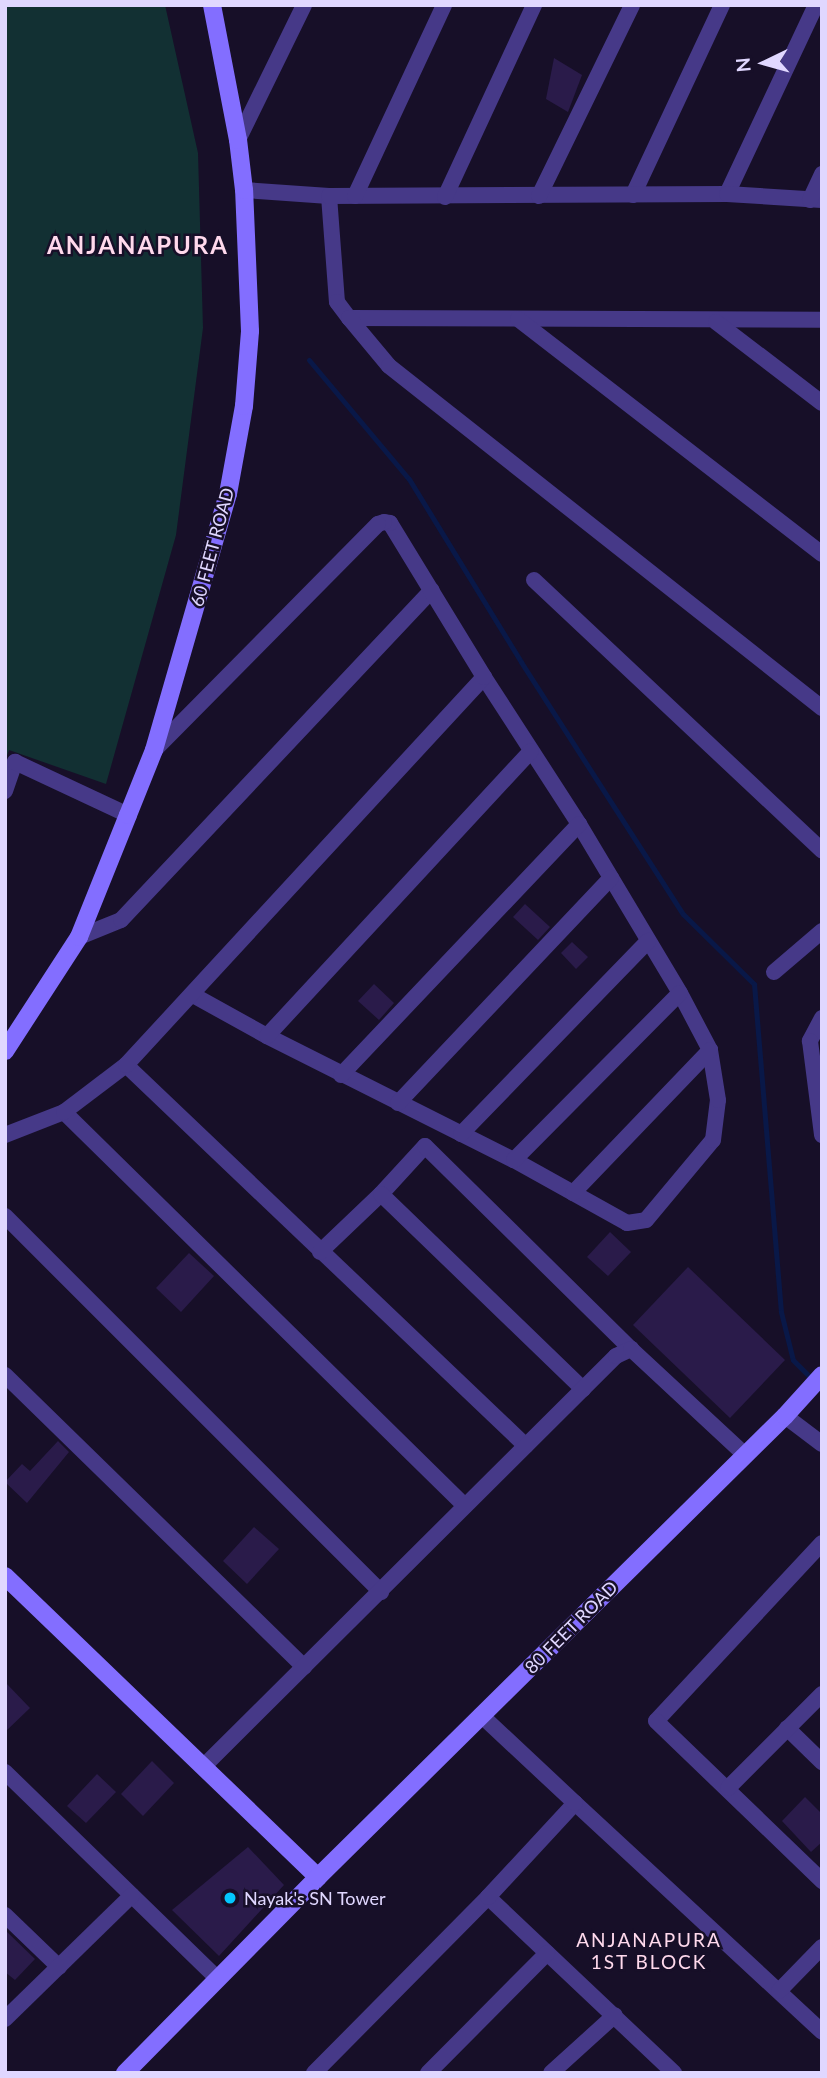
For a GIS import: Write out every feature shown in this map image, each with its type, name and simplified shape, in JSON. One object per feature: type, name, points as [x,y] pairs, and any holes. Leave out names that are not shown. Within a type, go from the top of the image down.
[{"type":"street","name":"60 FEET ROAD","points":[[5,1051],[79,937],[128,815],[153,750],[228,494],[244,406],[250,331],[244,190],[238,140],[212,5]]},
{"type":"street","points":[[238,140],[304,5]]},
{"type":"street","points":[[355,196],[444,5]]},
{"type":"street","points":[[445,197],[534,5]]},
{"type":"street","points":[[538,197],[632,5]]},
{"type":"street","points":[[633,195],[722,5]]},
{"type":"street","points":[[727,194],[816,5]]},
{"type":"street","points":[[244,190],[329,196],[727,194],[816,200],[822,174]]},
{"type":"street","points":[[329,196],[337,302],[389,366],[822,708]]},
{"type":"street","points":[[349,318],[716,322],[822,320]]},
{"type":"street","points":[[518,319],[822,554]]},
{"type":"street","points":[[716,322],[822,403]]},
{"type":"street","points":[[153,750],[378,524],[390,523],[484,677],[579,824],[680,993],[710,1050],[718,1100],[713,1140],[646,1220],[627,1223],[514,1160],[267,1036],[193,995]]},
{"type":"street","points":[[534,580],[822,850]]},
{"type":"street","points":[[79,937],[121,920],[432,590]]},
{"type":"street","points":[[5,1135],[64,1112],[126,1065],[484,677]]},
{"type":"street","points":[[267,1036],[531,751]]},
{"type":"street","points":[[5,791],[15,762],[128,815]]},
{"type":"street","points":[[341,1074],[579,824]]},
{"type":"street","points":[[398,1103],[611,878]]},
{"type":"street","points":[[774,972],[822,931]]},
{"type":"street","points":[[461,1134],[648,941]]},
{"type":"street","points":[[514,1160],[680,993]]},
{"type":"street","points":[[822,1018],[810,1041],[822,1135]]},
{"type":"street","points":[[573,1193],[710,1050]]},
{"type":"street","points":[[126,1065],[526,1446]]},
{"type":"street","points":[[64,1112],[466,1506]]},
{"type":"street","points":[[320,1252],[381,1194],[425,1146],[631,1349],[745,1455]]},
{"type":"street","points":[[381,1194],[583,1389]]},
{"type":"street","points":[[5,1216],[381,1592]]},
{"type":"street","points":[[204,1766],[616,1356],[631,1349]]},
{"type":"street","points":[[5,1375],[304,1667]]},
{"type":"street","name":"80 FEET ROAD","points":[[130,2071],[318,1877],[785,1416],[822,1375]]},
{"type":"street","points":[[785,1416],[822,1444]]},
{"type":"street","points":[[822,1543],[656,1721],[822,1881]]},
{"type":"street","points":[[5,1576],[318,1877]]},
{"type":"street","points":[[728,1788],[822,1694]]},
{"type":"street","points":[[481,1716],[822,2032]]},
{"type":"street","points":[[787,1728],[822,1762]]},
{"type":"street","points":[[5,1772],[218,1979]]},
{"type":"street","points":[[314,2073],[488,1897],[575,1802]]},
{"type":"street","points":[[5,2019],[132,1895]]},
{"type":"street","points":[[488,1897],[674,2073]]},
{"type":"street","points":[[5,1914],[59,1967]]},
{"type":"street","points":[[779,1991],[822,1948]]},
{"type":"street","points":[[428,2073],[547,1953]]},
{"type":"street","points":[[551,2073],[615,2015]]},
{"type":"green space","points":[[5,5],[165,5],[198,153],[203,328],[176,535],[106,784],[9,750],[5,761]]},
{"type":"building","points":[[554,58],[582,75],[568,112],[546,99]]},
{"type":"building","points":[[525,904],[550,927],[538,940],[513,917]]},
{"type":"building","points":[[572,942],[588,957],[576,969],[561,953]]},
{"type":"building","points":[[374,984],[394,1003],[379,1020],[358,1001]]},
{"type":"building","points":[[610,1232],[631,1252],[608,1276],[587,1257]]},
{"type":"building","points":[[189,1253],[214,1276],[181,1312],[156,1288]]},
{"type":"building","points":[[688,1267],[785,1360],[730,1418],[633,1325]]},
{"type":"building","points":[[58,1441],[69,1452],[27,1503],[5,1482],[22,1464],[30,1471]]},
{"type":"building","points":[[254,1527],[279,1549],[247,1584],[223,1561]]},
{"type":"building","points":[[5,1682],[30,1708],[5,1732]]},
{"type":"building","points":[[152,1761],[174,1783],[143,1816],[121,1794]]},
{"type":"building","points":[[97,1774],[116,1792],[86,1823],[67,1806]]},
{"type":"building","points":[[805,1797],[822,1814],[822,1842],[811,1852],[782,1821]]},
{"type":"building","name":"Nayak's SN Tower","points":[[248,1847],[284,1885],[219,1956],[172,1910]]},
{"type":"building","points":[[5,1930],[35,1959],[15,1980],[5,1972]]},
{"type":"waterway","points":[[309,360],[409,479],[521,662],[683,914],[754,984],[781,1312],[793,1360],[822,1389]]},
{"type":"place","name":"Nayak's SN Tower","points":[[230,1898]]},
{"type":"district","name":"ANJANAPURA","points":[[138,245]]},
{"type":"district","name":"ANJANAPURA 1ST BLOCK","points":[[649,1951]]}]
